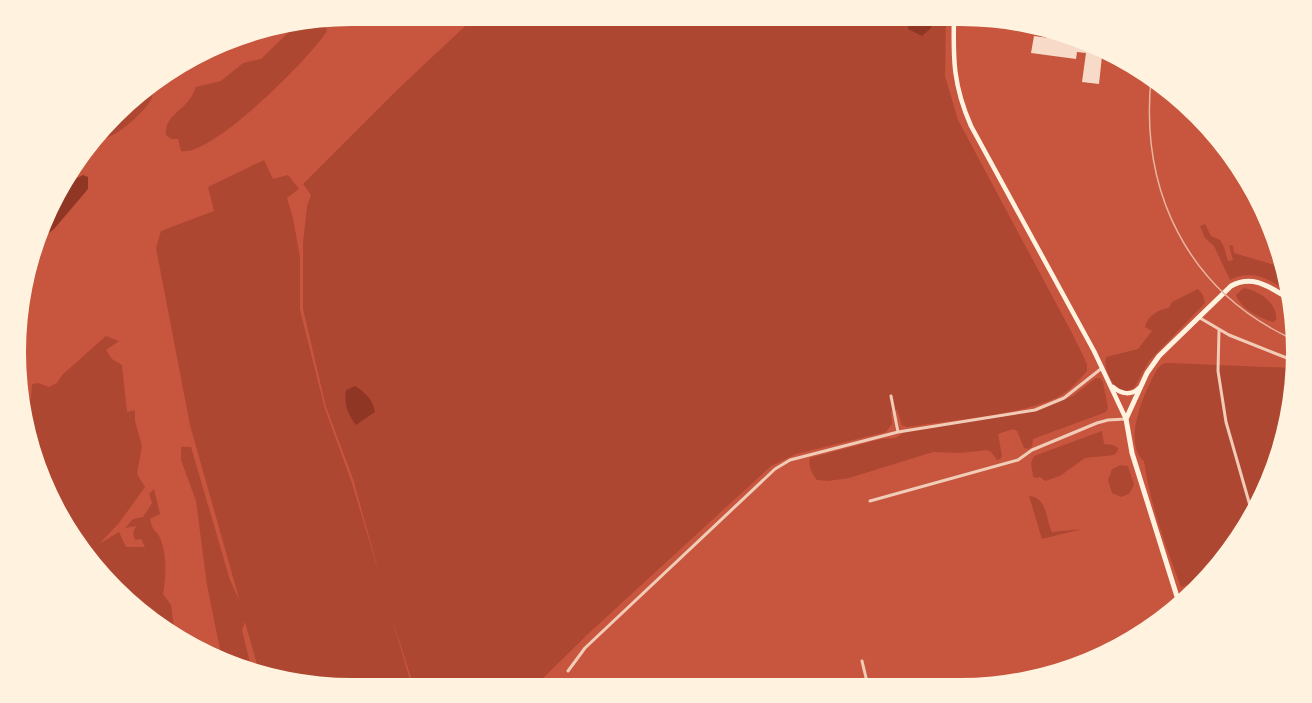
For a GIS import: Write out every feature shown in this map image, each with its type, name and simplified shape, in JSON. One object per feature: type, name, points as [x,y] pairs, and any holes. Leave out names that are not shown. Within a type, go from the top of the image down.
[{"type":"main road","points":[[954,26],[955,76],[962,105],[975,134],[1102,368],[1126,419],[1132,453],[1177,595]]},
{"type":"main road","points":[[1126,419],[1147,373],[1159,356],[1231,286],[1246,280],[1266,285],[1281,294]]},
{"type":"main road","points":[[1111,386],[1125,393],[1135,392],[1140,388]]},
{"type":"street","points":[[1198,317],[1219,330],[1286,358]]},
{"type":"street","points":[[1219,330],[1218,371],[1226,422],[1249,503]]},
{"type":"street","points":[[568,671],[585,648],[775,469],[798,456],[898,432],[1035,410],[1064,398],[1102,368]]},
{"type":"street","points":[[891,396],[898,432]]},
{"type":"street","points":[[870,501],[1018,460],[1032,450],[1097,423],[1126,419]]},
{"type":"street","points":[[862,661],[866,678]]},
{"type":"shaded area","points":[[325,26],[327,31],[302,62],[236,123],[195,149],[181,151],[178,139],[171,139],[166,135],[167,124],[189,100],[196,87],[221,81],[243,63],[261,59],[289,32]]},
{"type":"shaded area","points":[[465,26],[946,26],[945,76],[958,120],[1073,335],[1087,364],[1087,371],[1065,393],[1040,404],[1003,413],[907,427],[902,425],[897,410],[891,412],[892,424],[886,432],[796,454],[771,466],[543,678],[411,678],[391,615],[409,678],[309,675],[257,663],[245,622],[242,630],[250,661],[227,653],[220,650],[207,585],[196,501],[181,460],[181,447],[191,447],[230,580],[240,602],[190,425],[156,248],[161,231],[214,211],[208,187],[264,160],[273,179],[288,175],[299,189],[287,198],[300,257],[300,310],[325,409],[352,483],[381,580],[353,479],[326,407],[303,309],[303,243],[307,206],[311,195],[303,184]]},
{"type":"shaded area","points":[[908,26],[932,26],[922,36],[908,29]]},
{"type":"shaded area","points":[[153,93],[148,105],[129,124],[107,137],[121,121]]},
{"type":"shaded area","points":[[83,175],[88,177],[88,189],[48,234],[59,207],[74,179]]},
{"type":"shaded area","points":[[1205,224],[1211,236],[1220,240],[1228,261],[1233,260],[1229,245],[1233,246],[1234,253],[1274,265],[1280,287],[1252,275],[1230,280],[1214,246],[1205,238],[1200,226]]},
{"type":"shaded area","points":[[1244,288],[1256,292],[1271,303],[1276,320],[1273,322],[1262,318],[1242,305],[1236,295]]},
{"type":"shaded area","points":[[1198,289],[1205,303],[1149,361],[1134,388],[1125,391],[1116,386],[1109,377],[1106,357],[1138,349],[1152,331],[1145,327],[1154,314],[1169,308],[1172,302]]},
{"type":"shaded area","points":[[106,336],[119,341],[106,350],[112,359],[122,365],[127,412],[135,410],[135,421],[142,446],[137,474],[145,487],[119,523],[99,544],[119,532],[126,547],[145,547],[141,539],[135,540],[133,533],[136,526],[125,528],[133,519],[143,517],[152,503],[149,494],[154,489],[160,514],[150,519],[163,547],[165,581],[163,594],[171,605],[174,625],[137,597],[106,566],[80,533],[50,476],[37,436],[30,402],[32,384],[38,383],[49,387],[57,383],[62,375]]},
{"type":"shaded area","points":[[1163,364],[1286,368],[1284,394],[1275,436],[1253,496],[1232,533],[1219,550],[1191,582],[1181,587],[1154,509],[1144,461],[1138,454],[1135,444],[1139,410],[1155,373]]},
{"type":"shaded area","points":[[1096,378],[1100,378],[1103,382],[1108,408],[1106,412],[1033,439],[1032,447],[1028,449],[1024,448],[1017,431],[1013,429],[998,434],[1002,456],[997,460],[987,450],[960,453],[933,452],[849,478],[828,481],[817,480],[811,469],[810,458],[881,439],[896,438],[904,432],[1035,411],[1073,396]]},
{"type":"shaded area","points":[[355,386],[368,397],[375,412],[356,425],[348,413],[345,400],[346,390]]},
{"type":"shaded area","points":[[1102,431],[1104,444],[1118,448],[1114,455],[1085,458],[1060,476],[1045,481],[1033,476],[1031,463],[1034,456]]},
{"type":"shaded area","points":[[1121,465],[1128,466],[1134,485],[1129,494],[1121,497],[1112,493],[1108,480],[1112,469]]},
{"type":"shaded area","points":[[1029,496],[1040,500],[1052,532],[1082,529],[1042,539]]},
{"type":"building","points":[[1034,36],[1065,43],[1102,58],[1099,84],[1082,82],[1086,53],[1077,52],[1076,59],[1031,53]]},
{"type":"railway","points":[[1151,87],[1150,120],[1154,160],[1163,197],[1178,232],[1198,264],[1223,293],[1254,317],[1286,336]]}]
